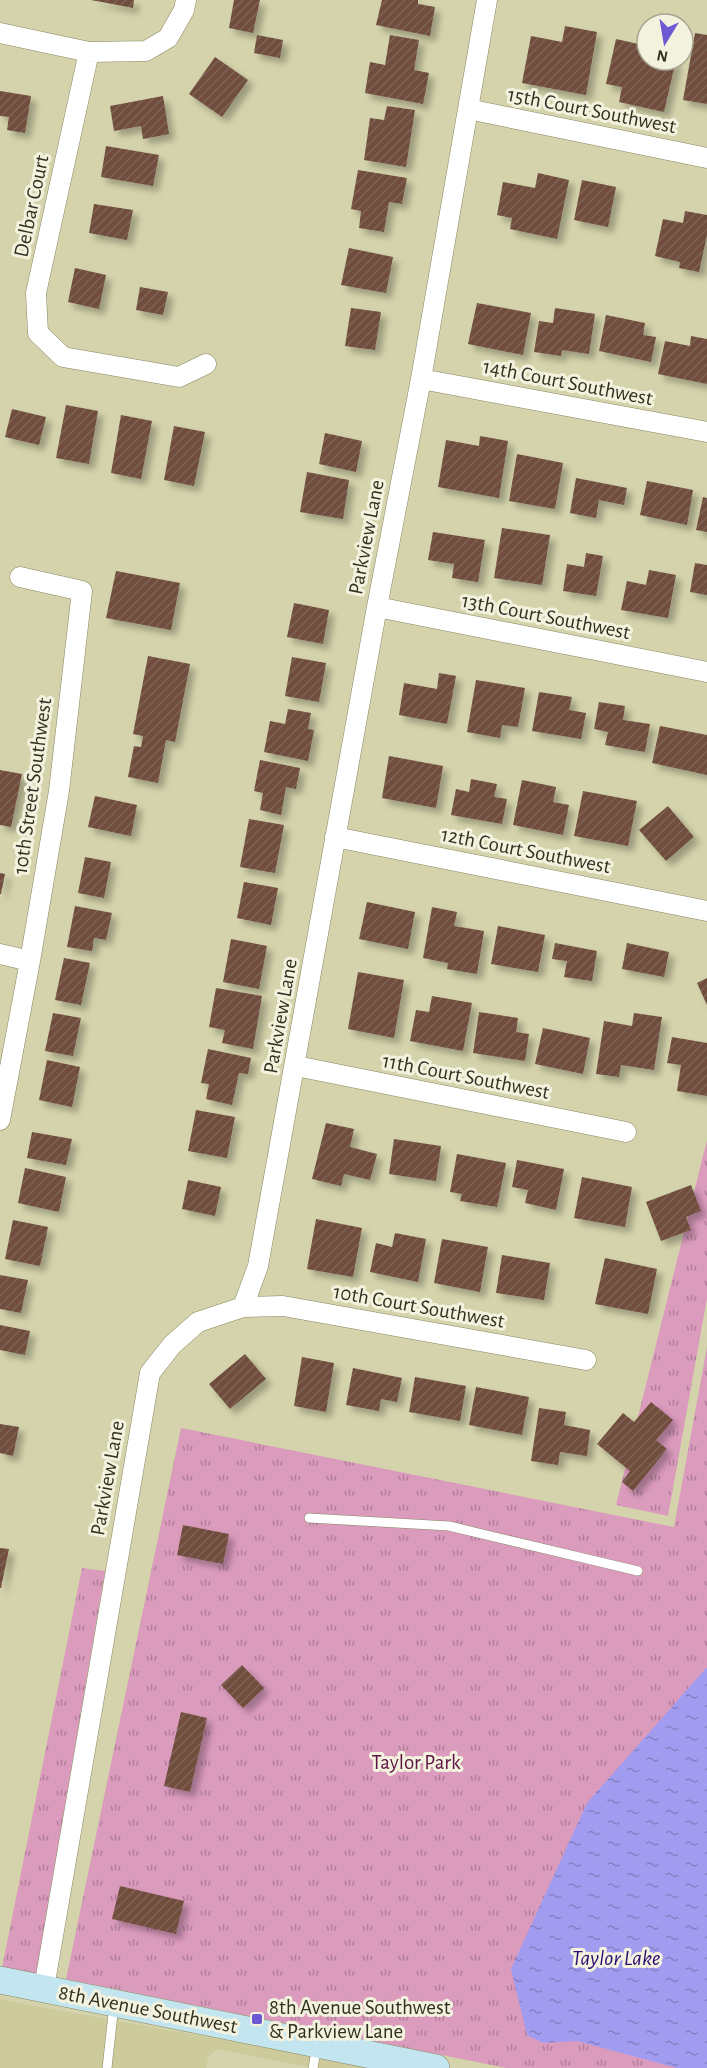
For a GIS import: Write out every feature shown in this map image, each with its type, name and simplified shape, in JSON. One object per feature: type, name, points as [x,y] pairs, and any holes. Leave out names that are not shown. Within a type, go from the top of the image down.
[{"type":"street","points":[[0,33],[89,52],[146,51],[168,38],[184,10],[186,0]]},
{"type":"street","name":"Parkview Lane","points":[[44,1988],[150,1373],[172,1345],[198,1322],[243,1307],[258,1266],[296,1066],[377,608],[421,379],[487,0]]},
{"type":"street","name":"Delbar Court","points":[[89,52],[36,293],[38,333],[63,357],[179,377],[206,364]]},
{"type":"street","name":"15th Court Southwest","points":[[468,109],[707,158]]},
{"type":"street","name":"14th Court Southwest","points":[[421,379],[707,432]]},
{"type":"street","name":"10th Street Southwest","points":[[0,1120],[59,791],[82,591],[20,577]]},
{"type":"street","name":"13th Court Southwest","points":[[377,608],[707,672]]},
{"type":"street","name":"12th Court Southwest","points":[[335,837],[707,910]]},
{"type":"street","points":[[0,954],[30,960]]},
{"type":"street","name":"11th Court Southwest","points":[[296,1066],[626,1132]]},
{"type":"street","name":"10th Court Southwest","points":[[243,1307],[283,1306],[586,1360]]},
{"type":"street","name":"8th Avenue Southwest","points":[[0,1980],[114,2003],[315,2056],[436,2068]]},
{"type":"lane","points":[[309,1518],[448,1526],[638,1571]]},
{"type":"lane","points":[[107,2068],[114,2003]]},
{"type":"shaded area","points":[[0,1999],[379,2068],[314,2068],[218,2049],[208,2057],[206,2068],[0,2068]]},
{"type":"green space","points":[[707,1140],[707,1298],[668,1516],[616,1505]]},
{"type":"green space","name":"Taylor Park","points":[[707,1347],[707,2068],[506,2068],[66,1979],[181,1428],[674,1527]]},
{"type":"green space","points":[[82,1568],[105,1571],[36,1975],[2,1968]]},
{"type":"water","name":"Taylor Lake","points":[[707,1667],[707,2068],[677,2068],[577,2041],[543,2043],[527,2035],[511,1969],[587,1803]]},
{"type":"building","points":[[91,0],[134,0],[133,8]]},
{"type":"building","points":[[234,0],[260,0],[253,33],[229,28]]},
{"type":"building","points":[[382,0],[418,0],[418,4],[435,7],[430,36],[376,25]]},
{"type":"building","points":[[565,26],[597,32],[586,95],[522,83],[531,36],[562,42]]},
{"type":"building","points":[[695,33],[707,35],[707,104],[683,100],[688,72],[695,72]]},
{"type":"building","points":[[257,35],[283,40],[280,58],[254,53]]},
{"type":"building","points":[[390,35],[419,40],[414,70],[429,73],[423,104],[365,93],[370,62],[385,65]]},
{"type":"building","points":[[616,39],[635,43],[635,72],[673,72],[664,112],[619,102],[622,87],[606,84]]},
{"type":"building","points":[[215,57],[248,80],[222,117],[189,94]]},
{"type":"building","points":[[0,91],[31,96],[25,133],[7,130],[9,117],[0,116]]},
{"type":"building","points":[[163,96],[169,134],[143,139],[141,126],[114,131],[110,106]]},
{"type":"building","points":[[387,106],[415,110],[406,167],[364,160],[370,118],[384,120]]},
{"type":"building","points":[[106,146],[159,155],[153,186],[101,177]]},
{"type":"building","points":[[358,170],[407,178],[402,204],[389,202],[384,232],[359,228],[361,211],[351,209]]},
{"type":"building","points":[[538,173],[569,180],[557,239],[510,229],[512,218],[497,215],[503,182],[535,188]]},
{"type":"building","points":[[582,180],[616,187],[608,227],[574,220]]},
{"type":"building","points":[[94,204],[133,210],[127,240],[89,233]]},
{"type":"building","points":[[685,211],[707,215],[707,235],[699,272],[679,268],[680,262],[655,256],[663,219],[683,223]]},
{"type":"building","points":[[349,248],[393,257],[386,293],[341,285]]},
{"type":"building","points":[[75,268],[106,275],[99,309],[68,302]]},
{"type":"building","points":[[140,287],[168,292],[163,315],[136,310]]},
{"type":"building","points":[[477,303],[531,313],[523,355],[468,344]]},
{"type":"building","points":[[351,308],[381,312],[375,350],[345,346]]},
{"type":"building","points":[[555,308],[595,314],[589,354],[562,350],[561,356],[534,352],[539,321],[553,323]]},
{"type":"building","points":[[606,315],[645,323],[643,335],[656,337],[651,362],[599,351]]},
{"type":"building","points":[[691,336],[707,339],[707,384],[658,374],[665,341],[690,346]]},
{"type":"building","points":[[66,405],[98,411],[89,464],[56,458]]},
{"type":"building","points":[[12,409],[46,417],[39,445],[5,437]]},
{"type":"building","points":[[121,415],[152,421],[141,479],[111,473]]},
{"type":"building","points":[[174,426],[205,432],[194,486],[164,480]]},
{"type":"building","points":[[325,433],[362,441],[356,472],[319,464]]},
{"type":"building","points":[[480,436],[508,441],[499,498],[438,487],[446,440],[479,446]]},
{"type":"building","points":[[517,454],[563,463],[555,509],[509,501]]},
{"type":"building","points":[[307,472],[349,480],[343,519],[300,512]]},
{"type":"building","points":[[576,478],[627,488],[624,505],[599,500],[596,518],[570,513]]},
{"type":"building","points":[[647,481],[693,490],[687,525],[640,515]]},
{"type":"building","points":[[703,497],[707,498],[707,532],[696,530]]},
{"type":"building","points":[[502,528],[550,535],[542,585],[494,578]]},
{"type":"building","points":[[433,532],[485,540],[478,582],[452,578],[454,564],[428,560]]},
{"type":"building","points":[[586,553],[603,556],[596,596],[563,591],[567,564],[584,567]]},
{"type":"building","points":[[695,563],[707,565],[707,595],[690,592]]},
{"type":"building","points":[[649,570],[676,575],[668,618],[621,610],[627,581],[646,585]]},
{"type":"building","points":[[116,571],[180,583],[171,630],[106,618]]},
{"type":"building","points":[[294,603],[329,610],[323,644],[287,637]]},
{"type":"building","points":[[148,656],[190,664],[175,742],[166,740],[158,783],[128,777],[134,746],[141,747],[143,736],[133,734]]},
{"type":"building","points":[[292,657],[326,663],[319,702],[285,696]]},
{"type":"building","points":[[439,673],[456,676],[447,724],[399,715],[404,683],[437,689]]},
{"type":"building","points":[[476,680],[525,688],[518,727],[502,725],[500,738],[467,732]]},
{"type":"building","points":[[539,692],[572,697],[569,710],[586,713],[581,739],[532,731]]},
{"type":"building","points":[[599,702],[625,706],[623,720],[650,724],[645,752],[605,745],[608,732],[594,729]]},
{"type":"building","points":[[288,709],[311,713],[308,729],[314,730],[308,761],[264,752],[270,721],[285,724]]},
{"type":"building","points":[[660,726],[707,735],[707,775],[652,763]]},
{"type":"building","points":[[389,756],[443,766],[436,808],[382,798]]},
{"type":"building","points":[[260,760],[300,768],[296,789],[286,787],[281,815],[260,810],[263,793],[254,791]]},
{"type":"building","points":[[0,770],[22,774],[11,827],[0,825]]},
{"type":"building","points":[[471,779],[497,784],[494,797],[507,799],[502,824],[451,815],[456,789],[469,792]]},
{"type":"building","points":[[522,780],[556,787],[553,802],[569,805],[563,835],[513,825]]},
{"type":"building","points":[[583,791],[637,801],[628,846],[574,836]]},
{"type":"building","points":[[95,796],[137,805],[131,836],[88,827]]},
{"type":"building","points":[[668,806],[694,837],[666,861],[639,830]]},
{"type":"building","points":[[249,819],[284,825],[275,873],[240,867]]},
{"type":"building","points":[[85,857],[111,862],[104,898],[78,893]]},
{"type":"building","points":[[0,873],[5,874],[1,894],[0,894]]},
{"type":"building","points":[[244,882],[278,888],[271,925],[237,918]]},
{"type":"building","points":[[367,902],[415,912],[408,949],[359,939]]},
{"type":"building","points":[[75,906],[112,913],[106,940],[94,938],[92,951],[67,947]]},
{"type":"building","points":[[432,907],[457,912],[454,926],[484,931],[477,974],[447,969],[448,963],[423,958]]},
{"type":"building","points":[[498,926],[545,935],[538,972],[491,964]]},
{"type":"building","points":[[231,939],[267,946],[259,989],[223,982]]},
{"type":"building","points":[[555,943],[597,951],[592,981],[564,977],[567,961],[552,959]]},
{"type":"building","points":[[627,943],[669,952],[664,977],[622,969]]},
{"type":"building","points":[[64,958],[90,963],[81,1005],[55,1000]]},
{"type":"building","points":[[358,972],[404,980],[394,1038],[348,1029]]},
{"type":"building","points":[[707,978],[707,1005],[697,983]]},
{"type":"building","points":[[216,988],[262,996],[253,1049],[222,1043],[225,1030],[209,1027]]},
{"type":"building","points":[[432,996],[472,1003],[463,1051],[410,1041],[416,1010],[429,1012]]},
{"type":"building","points":[[479,1012],[518,1018],[516,1032],[529,1034],[525,1061],[473,1053]]},
{"type":"building","points":[[53,1013],[81,1018],[73,1056],[45,1051]]},
{"type":"building","points":[[634,1013],[662,1017],[654,1070],[621,1065],[619,1077],[596,1074],[604,1021],[632,1026]]},
{"type":"building","points":[[543,1028],[590,1038],[583,1074],[535,1064]]},
{"type":"building","points":[[672,1037],[707,1043],[707,1096],[677,1091],[681,1065],[667,1063]]},
{"type":"building","points":[[208,1049],[251,1058],[248,1074],[239,1073],[232,1105],[206,1099],[209,1084],[201,1083]]},
{"type":"building","points":[[47,1060],[80,1067],[72,1107],[39,1100]]},
{"type":"building","points":[[196,1110],[235,1117],[227,1158],[188,1151]]},
{"type":"building","points":[[326,1123],[354,1129],[350,1147],[377,1154],[370,1180],[344,1174],[341,1186],[312,1179]]},
{"type":"building","points":[[32,1132],[72,1139],[66,1165],[27,1158]]},
{"type":"building","points":[[394,1139],[441,1146],[436,1181],[389,1174]]},
{"type":"building","points":[[457,1154],[506,1163],[497,1207],[460,1201],[462,1194],[450,1192]]},
{"type":"building","points":[[517,1160],[564,1169],[556,1210],[525,1203],[528,1190],[512,1187]]},
{"type":"building","points":[[25,1168],[66,1177],[59,1212],[18,1203]]},
{"type":"building","points":[[582,1177],[632,1187],[625,1227],[574,1218]]},
{"type":"building","points":[[188,1180],[221,1187],[215,1216],[182,1209]]},
{"type":"building","points":[[691,1185],[701,1211],[686,1217],[691,1230],[661,1241],[646,1202]]},
{"type":"building","points":[[316,1219],[362,1228],[353,1277],[307,1269]]},
{"type":"building","points":[[13,1220],[48,1227],[40,1266],[5,1259]]},
{"type":"building","points":[[395,1233],[426,1239],[418,1282],[370,1272],[376,1243],[392,1247]]},
{"type":"building","points":[[442,1239],[488,1247],[480,1292],[434,1283]]},
{"type":"building","points":[[502,1255],[550,1263],[544,1300],[496,1293]]},
{"type":"building","points":[[605,1258],[657,1269],[648,1314],[595,1304]]},
{"type":"building","points":[[0,1275],[28,1280],[21,1313],[0,1309]]},
{"type":"building","points":[[0,1325],[30,1331],[25,1355],[0,1350]]},
{"type":"building","points":[[245,1354],[266,1379],[230,1409],[209,1384]]},
{"type":"building","points":[[302,1357],[334,1363],[326,1412],[294,1406]]},
{"type":"building","points":[[353,1368],[402,1378],[397,1402],[381,1399],[379,1411],[346,1405]]},
{"type":"building","points":[[415,1377],[466,1386],[460,1421],[409,1412]]},
{"type":"building","points":[[476,1387],[529,1397],[522,1435],[469,1425]]},
{"type":"building","points":[[651,1402],[673,1420],[656,1440],[667,1449],[633,1491],[622,1482],[630,1471],[597,1444],[623,1413],[634,1422]]},
{"type":"building","points":[[539,1408],[566,1412],[564,1425],[590,1430],[587,1456],[560,1452],[558,1465],[531,1461]]},
{"type":"building","points":[[0,1424],[19,1427],[13,1456],[0,1453]]},
{"type":"building","points":[[183,1525],[229,1534],[223,1564],[177,1555]]},
{"type":"building","points":[[0,1548],[9,1549],[1,1588],[0,1588]]},
{"type":"building","points":[[242,1665],[264,1688],[243,1708],[221,1685]]},
{"type":"building","points":[[181,1712],[207,1718],[190,1792],[164,1786]]},
{"type":"building","points":[[120,1886],[184,1901],[176,1934],[112,1919]]},
{"type":"place","name":"8th Avenue Southwest & Parkview Lane","points":[[257,2019]]}]
